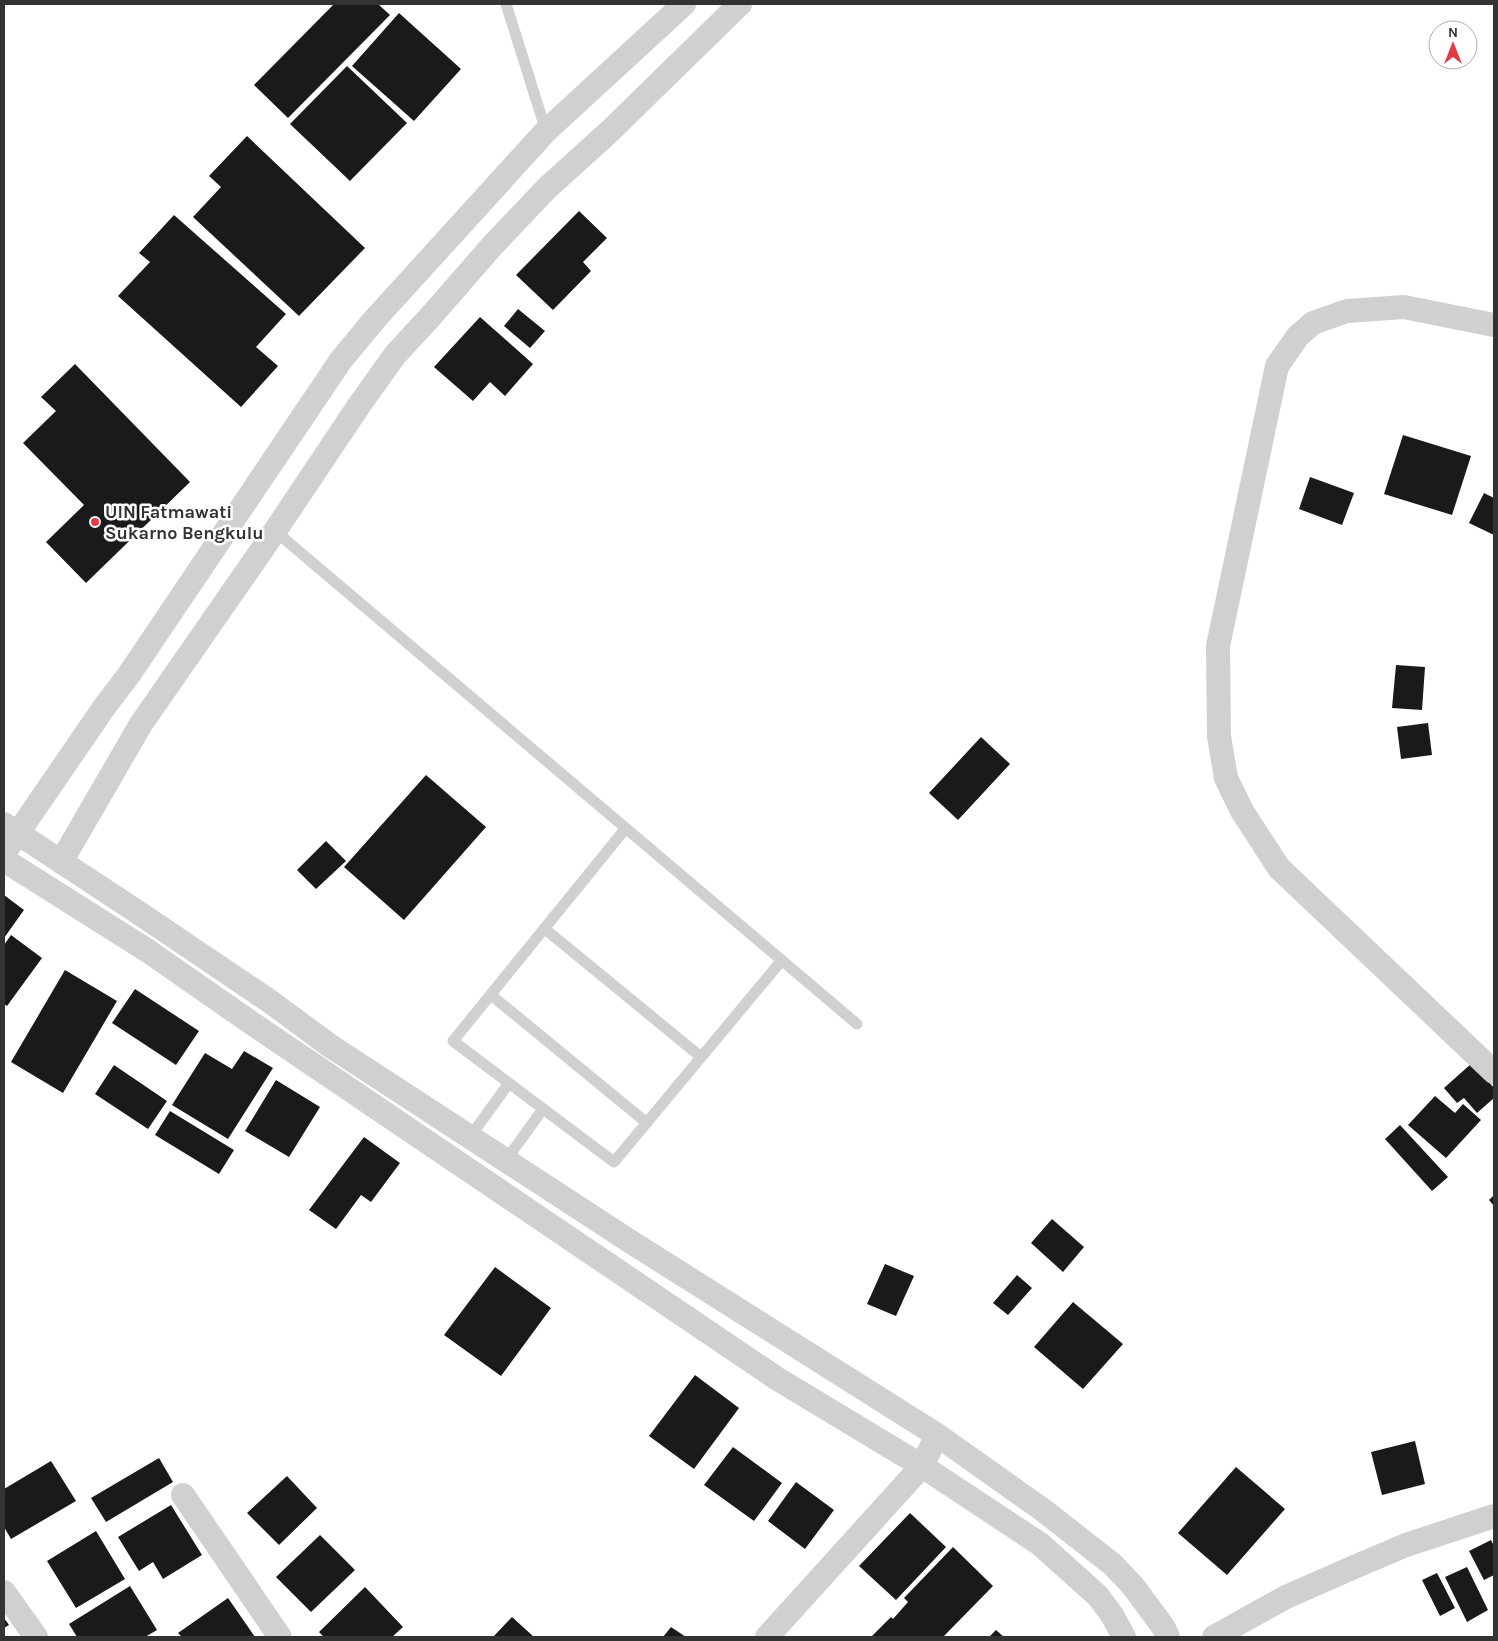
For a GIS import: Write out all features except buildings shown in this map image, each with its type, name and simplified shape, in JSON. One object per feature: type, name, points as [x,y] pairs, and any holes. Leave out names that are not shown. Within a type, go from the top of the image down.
[{"type":"street","points":[[4,853],[11,829],[128,676],[341,360],[375,319],[546,131],[684,4]]},
{"type":"street","points":[[60,862],[141,724],[275,531],[360,404],[396,355],[492,246],[547,188],[608,132],[740,4]]},
{"type":"street","points":[[1494,325],[1404,307],[1347,311],[1313,323],[1298,336],[1277,366],[1218,646],[1220,736],[1226,778],[1242,811],[1279,868],[1494,1072]]},
{"type":"street","points":[[128,676],[159,698]]},
{"type":"street","points":[[11,829],[139,912],[268,1000],[329,1045],[631,1242],[937,1435],[1043,1510],[1112,1564],[1133,1586],[1164,1628],[1168,1637]]},
{"type":"street","points":[[4,860],[148,951],[776,1378],[922,1466],[1040,1544],[1098,1596],[1112,1614],[1124,1637]]},
{"type":"street","points":[[250,1022],[268,1000]]},
{"type":"street","points":[[767,1637],[922,1466],[937,1435]]},
{"type":"street","points":[[183,1495],[280,1637]]},
{"type":"street","points":[[1214,1637],[1286,1598],[1352,1568],[1406,1545],[1494,1516]]},
{"type":"street","points":[[4,1592],[36,1637]]},
{"type":"lane","points":[[506,4],[546,131]]},
{"type":"lane","points":[[275,531],[857,1024]]},
{"type":"lane","points":[[626,828],[453,1041],[614,1162],[782,960]]},
{"type":"lane","points":[[544,928],[701,1057]]},
{"type":"lane","points":[[491,995],[647,1123]]},
{"type":"lane","points":[[470,1137],[509,1084]]},
{"type":"lane","points":[[506,1160],[543,1109]]},
{"type":"place","name":"UIN Fatmawati Sukarno Bengkulu","points":[[95,522]]}]
